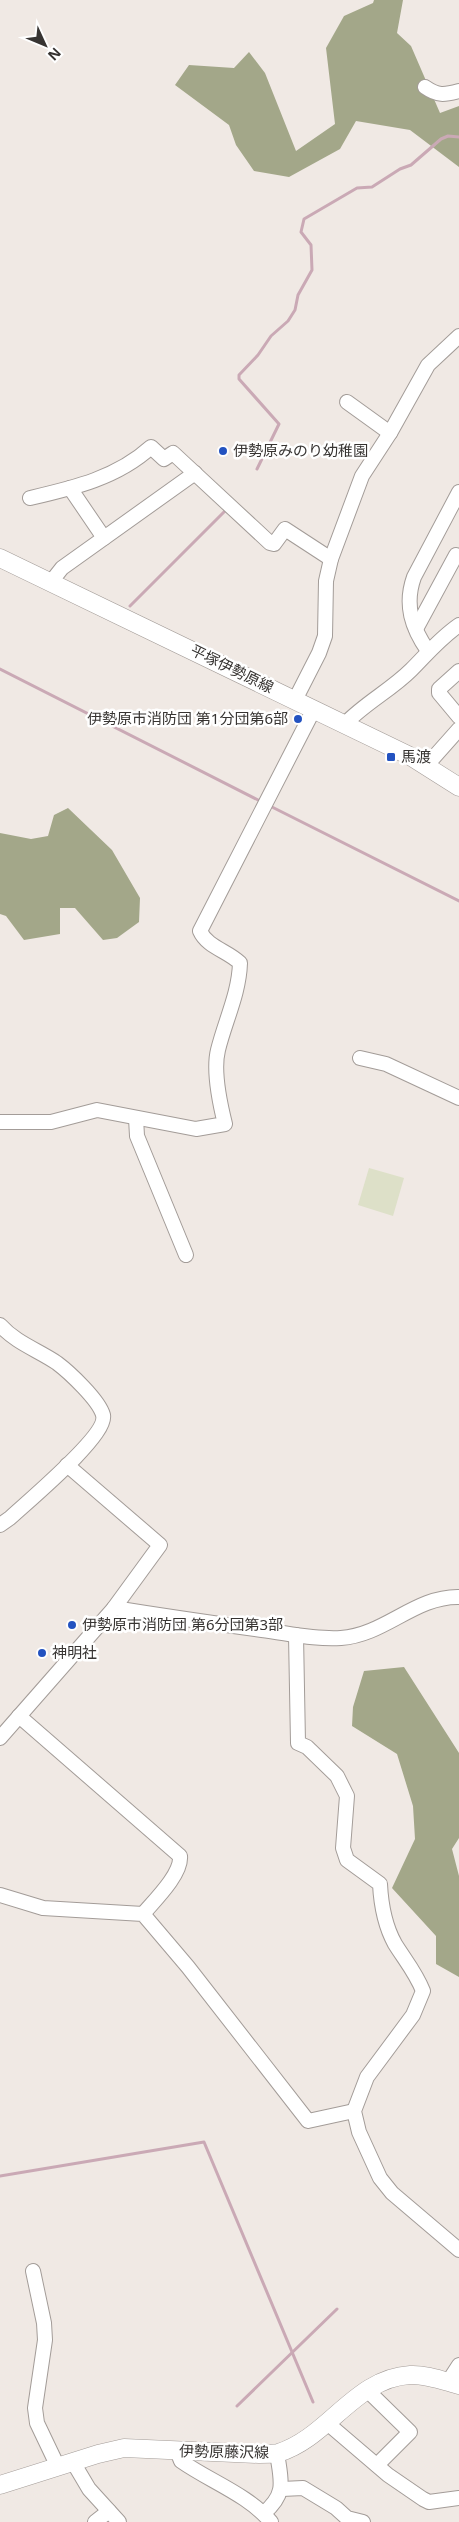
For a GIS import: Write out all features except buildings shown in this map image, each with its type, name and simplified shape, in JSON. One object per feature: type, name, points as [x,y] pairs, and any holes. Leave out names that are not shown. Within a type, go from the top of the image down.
[{"type":"main road","name":"平塚伊勢原線","points":[[0,558],[345,724],[427,765],[459,787]]},
{"type":"main road","name":"伊勢原藤沢線","points":[[0,2485],[65,2464],[124,2448],[277,2453],[296,2445],[367,2390],[385,2380],[411,2375],[456,2385]]},
{"type":"street","points":[[426,87],[436,94],[443,95],[459,92]]},
{"type":"street","points":[[295,700],[319,653],[325,636],[326,582],[332,558],[362,476],[390,433],[428,365],[459,336]]},
{"type":"street","points":[[348,402],[390,433]]},
{"type":"street","points":[[30,498],[70,488],[109,474],[135,462],[151,447],[164,459],[173,453],[231,510],[270,543],[274,544],[285,528],[332,558]]},
{"type":"street","points":[[52,582],[62,568],[195,473]]},
{"type":"street","points":[[70,488],[104,538]]},
{"type":"street","points":[[428,651],[408,609],[409,591],[414,577],[459,492]]},
{"type":"street","points":[[416,629],[456,555],[459,557]]},
{"type":"street","points":[[345,724],[357,711],[410,671],[443,635],[459,625]]},
{"type":"street","points":[[459,671],[439,689],[439,693],[459,717]]},
{"type":"street","points":[[0,1122],[51,1122],[97,1110],[196,1129],[225,1124],[218,1080],[217,1052],[240,977],[240,963],[231,955],[204,940],[200,931],[314,709]]},
{"type":"street","points":[[427,765],[459,729]]},
{"type":"street","points":[[360,1058],[386,1064],[459,1098]]},
{"type":"street","points":[[136,1118],[137,1136],[186,1255]]},
{"type":"street","points":[[0,1325],[18,1341],[57,1363],[73,1376],[98,1405],[103,1415],[103,1425],[86,1447],[10,1518],[0,1525]]},
{"type":"street","points":[[0,1738],[114,1608],[160,1545],[67,1465]]},
{"type":"street","points":[[114,1608],[296,1635],[342,1638],[399,1618],[420,1604],[447,1597],[459,1597]]},
{"type":"street","points":[[296,1635],[298,1743],[307,1747],[337,1776],[347,1796],[344,1848],[347,1860],[380,1884],[386,1924],[395,1943],[418,1978],[423,1991],[412,2015],[367,2077],[354,2111],[359,2132],[380,2178],[392,2193],[459,2250]]},
{"type":"street","points":[[19,1716],[180,1856],[180,1862],[170,1882],[143,1914]]},
{"type":"street","points":[[0,1895],[43,1908],[143,1914],[188,1966],[308,2121],[354,2111]]},
{"type":"street","points":[[33,2271],[44,2323],[45,2340],[35,2408],[38,2424],[65,2464],[116,2519]]},
{"type":"street","points":[[456,2385],[459,2365]]},
{"type":"street","points":[[367,2390],[410,2432],[377,2465]]},
{"type":"street","points":[[326,2422],[388,2475],[429,2502],[459,2498]]},
{"type":"street","points":[[177,2451],[181,2460],[193,2469],[236,2493],[268,2518],[282,2489],[277,2453]]},
{"type":"street","points":[[282,2489],[303,2488],[336,2508],[346,2518],[362,2518]]},
{"type":"street","points":[[94,2522],[116,2519]]},
{"type":"green space","points":[[374,0],[403,0],[397,33],[411,46],[440,113],[459,106],[459,167],[410,130],[356,121],[340,149],[289,177],[254,171],[236,145],[229,125],[175,85],[189,65],[234,68],[249,52],[265,73],[296,151],[335,124],[326,48],[344,16],[373,3]]},
{"type":"green space","points":[[68,808],[112,850],[140,898],[139,922],[117,938],[103,940],[75,908],[60,908],[60,934],[24,940],[6,916],[0,914],[0,833],[31,839],[48,836],[54,815]]},
{"type":"green space","points":[[369,1168],[404,1178],[393,1216],[358,1205]]},
{"type":"green space","points":[[404,1667],[459,1753],[459,1838],[452,1849],[459,1876],[459,1977],[436,1964],[436,1936],[392,1888],[415,1839],[413,1806],[397,1754],[352,1726],[353,1707],[364,1671]]},
{"type":"waterway","points":[[257,469],[279,424],[239,379],[239,375],[258,355],[271,336],[288,321],[295,310],[298,295],[312,270],[311,245],[301,232],[304,219],[357,188],[372,187],[400,169],[411,165],[441,139],[448,136],[459,137]]},
{"type":"waterway","points":[[130,606],[227,509]]},
{"type":"waterway","points":[[0,669],[262,802]]},
{"type":"waterway","points":[[270,806],[459,901]]},
{"type":"waterway","points":[[0,2176],[204,2142],[313,2402]]},
{"type":"waterway","points":[[237,2406],[337,2309]]},
{"type":"place","name":"伊勢原みのり幼稚園","points":[[223,451]]},
{"type":"place","name":"伊勢原市消防団 第1分団第6部","points":[[298,719]]},
{"type":"place","name":"馬渡","points":[[391,757]]},
{"type":"place","name":"伊勢原市消防団 第6分団第3部","points":[[72,1625]]},
{"type":"place","name":"神明社","points":[[42,1653]]}]
